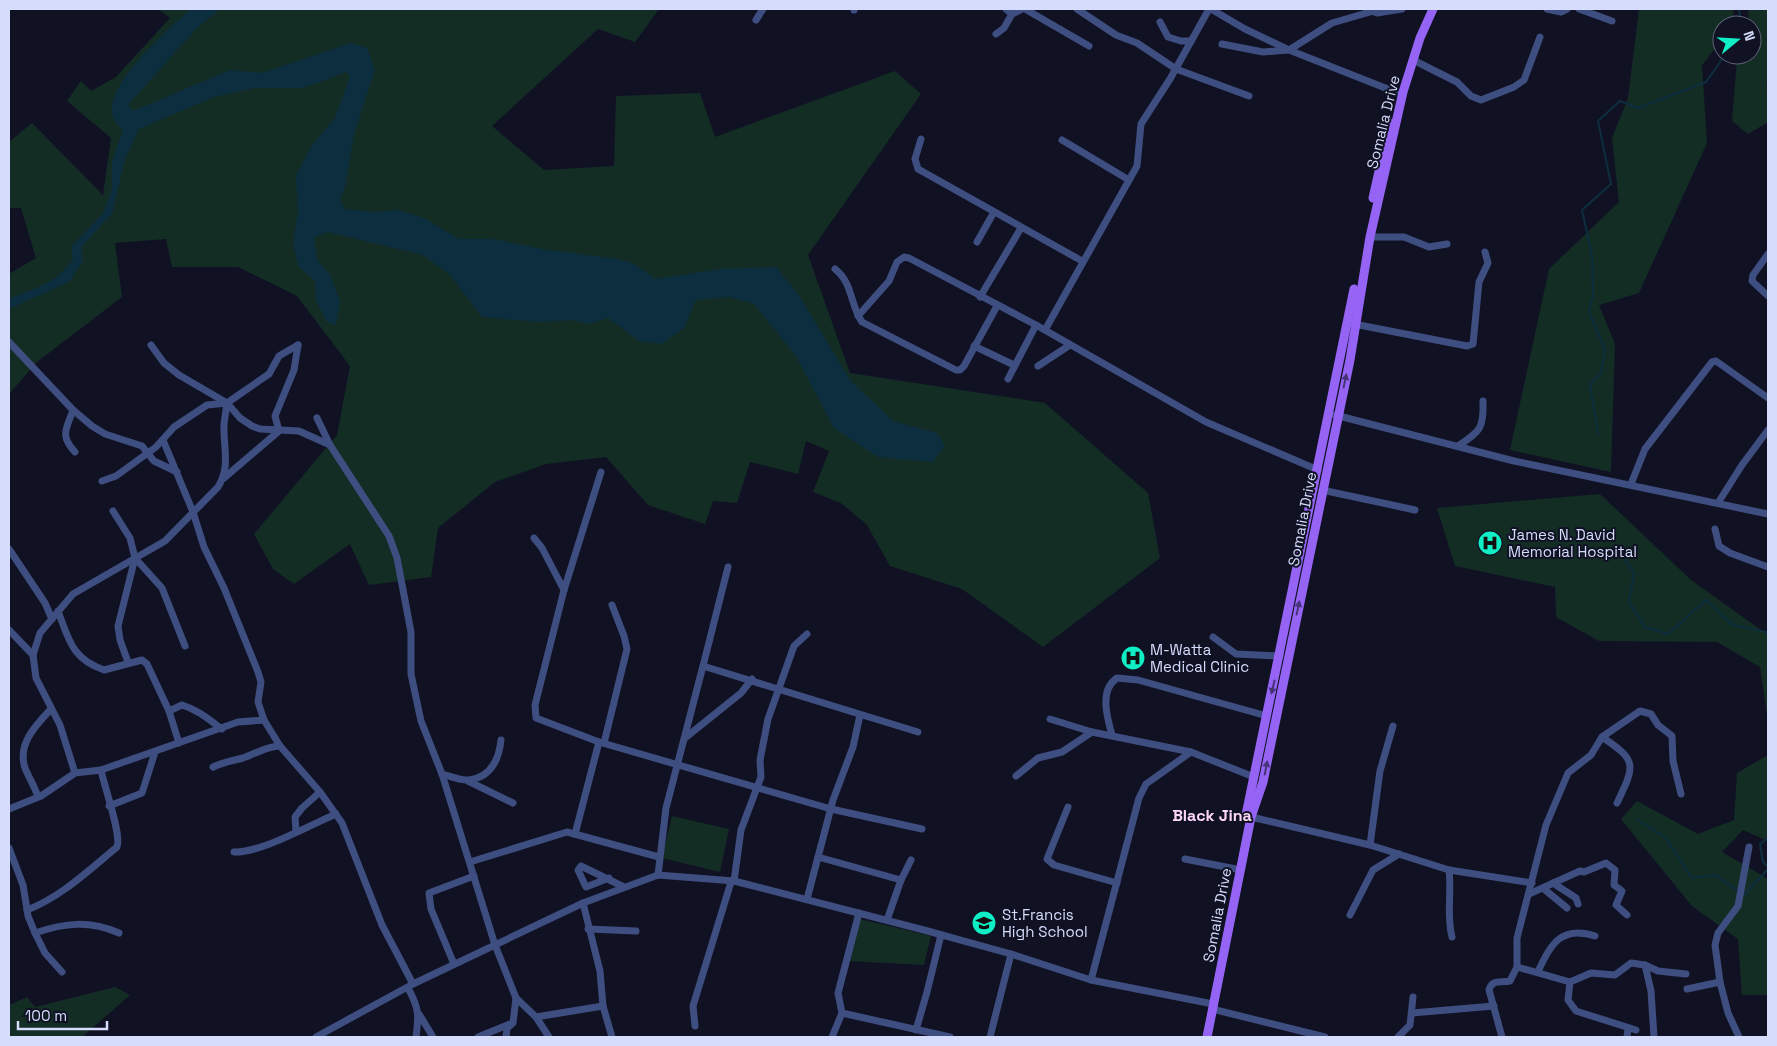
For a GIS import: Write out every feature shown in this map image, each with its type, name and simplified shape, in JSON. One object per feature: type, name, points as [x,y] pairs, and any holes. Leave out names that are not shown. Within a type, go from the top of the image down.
[{"type":"main road","name":"Somalia Drive","points":[[1201,1037],[1211,1005],[1250,818],[1263,782],[1322,490],[1383,150],[1398,93],[1427,9]]},
{"type":"main road","name":"Somalia Drive","points":[[1207,1037],[1211,1005],[1254,777],[1318,470],[1350,360],[1354,324],[1370,237],[1403,92],[1420,38],[1433,9]]},
{"type":"street","points":[[756,20],[763,9]]},
{"type":"street","points":[[1006,9],[1012,14]]},
{"type":"street","points":[[996,34],[1004,28],[1012,14],[1024,9],[1089,46]]},
{"type":"street","points":[[1077,9],[1116,35],[1137,43],[1176,69],[1250,96]]},
{"type":"street","points":[[1046,330],[1138,161],[1140,124],[1176,69],[1210,9],[1245,29],[1289,50],[1398,93]]},
{"type":"street","points":[[1222,44],[1263,52],[1289,50],[1332,23],[1368,10],[1402,9]]},
{"type":"street","points":[[1547,9],[1561,12],[1567,9]]},
{"type":"street","points":[[1579,9],[1612,21]]},
{"type":"street","points":[[1160,22],[1168,37],[1181,41],[1191,41]]},
{"type":"street","points":[[1414,60],[1457,82],[1476,98],[1486,99],[1524,80],[1540,37]]},
{"type":"street","points":[[921,139],[915,159],[918,169],[1082,261]]},
{"type":"street","points":[[1062,140],[1129,180]]},
{"type":"street","points":[[977,242],[994,212]]},
{"type":"street","points":[[980,296],[1022,228]]},
{"type":"street","points":[[1370,237],[1404,237],[1429,247],[1447,244]]},
{"type":"street","points":[[1354,324],[1467,346],[1473,344],[1479,282],[1488,263],[1485,252]]},
{"type":"street","points":[[1768,254],[1753,275],[1752,281],[1768,296]]},
{"type":"street","points":[[858,316],[889,281],[897,262],[904,257],[910,258],[1046,330],[1206,422],[1318,470]]},
{"type":"street","points":[[835,269],[842,274],[851,290],[858,316],[862,322],[956,370],[960,370],[964,366],[998,306]]},
{"type":"street","points":[[1008,379],[1036,325]]},
{"type":"street","points":[[9,342],[73,410],[106,434],[142,446],[154,461],[177,472]]},
{"type":"street","points":[[1038,366],[1070,344]]},
{"type":"street","points":[[152,345],[164,363],[178,375],[197,388],[227,403],[240,418],[252,426],[279,431],[300,431],[330,445]]},
{"type":"street","points":[[102,481],[116,476],[163,440],[174,427],[207,405],[227,403],[269,374],[279,356],[298,345],[294,370],[275,416],[279,431]]},
{"type":"street","points":[[974,346],[1014,365]]},
{"type":"street","points":[[1627,483],[1645,449],[1712,362],[1716,361],[1768,398]]},
{"type":"street","points":[[1458,446],[1477,434],[1480,429],[1483,401]]},
{"type":"street","points":[[224,478],[227,455],[224,424],[227,403]]},
{"type":"street","points":[[73,410],[64,434],[68,445],[75,452]]},
{"type":"street","points":[[1334,415],[1560,470],[1768,514]]},
{"type":"street","points":[[317,418],[330,445],[394,546],[411,632],[411,674],[418,708],[442,774],[495,945],[516,998],[536,1017],[549,1037]]},
{"type":"street","points":[[1718,502],[1768,430]]},
{"type":"street","points":[[75,773],[60,725],[40,688],[33,655],[40,633],[73,594],[165,541],[218,487],[224,478],[279,431]]},
{"type":"street","points":[[163,440],[193,512],[204,547],[224,588],[258,672],[261,682],[258,702],[264,720],[280,746],[320,792],[336,814],[353,850],[382,925],[410,986],[419,1014],[433,1037]]},
{"type":"street","points":[[601,472],[564,590],[535,714],[541,722],[601,743],[677,763],[831,809],[922,829]]},
{"type":"street","points":[[1322,490],[1414,510]]},
{"type":"street","points":[[113,511],[130,538],[135,558],[162,588],[185,646]]},
{"type":"street","points":[[1715,529],[1719,546],[1730,553],[1768,567]]},
{"type":"street","points":[[534,538],[542,548],[564,590]]},
{"type":"street","points":[[9,550],[45,603],[52,619]]},
{"type":"street","points":[[128,662],[120,640],[118,626],[135,558]]},
{"type":"street","points":[[658,875],[666,808],[728,566]]},
{"type":"street","points":[[575,834],[626,649],[624,636],[612,605]]},
{"type":"street","points":[[58,611],[70,643],[83,660],[104,670],[128,662],[142,660],[147,664],[168,711],[179,743]]},
{"type":"street","points":[[9,630],[33,655]]},
{"type":"street","points":[[695,1026],[693,1006],[733,881],[741,830],[758,787],[760,760],[768,719],[794,646],[808,634]]},
{"type":"street","points":[[1213,637],[1236,654],[1280,656]]},
{"type":"street","points":[[703,666],[918,732]]},
{"type":"street","points":[[1112,735],[1106,699],[1109,686],[1117,678],[1138,680],[1266,716]]},
{"type":"street","points":[[685,738],[741,693],[752,680]]},
{"type":"street","points":[[168,711],[182,705],[194,709],[222,729]]},
{"type":"street","points":[[38,797],[25,768],[23,754],[25,742],[31,732],[51,709]]},
{"type":"street","points":[[1502,1037],[1489,990],[1490,984],[1510,980],[1517,967],[1517,938],[1546,825],[1568,773],[1591,755],[1602,737],[1640,711],[1651,714],[1674,740],[1672,761],[1681,794]]},
{"type":"street","points":[[806,899],[831,809],[850,757],[860,715]]},
{"type":"street","points":[[690,718],[706,721]]},
{"type":"street","points":[[1050,719],[1092,732],[1191,752],[1254,777]]},
{"type":"street","points":[[9,809],[38,797],[75,773],[101,770],[238,722],[264,720]]},
{"type":"street","points":[[1370,845],[1380,771],[1393,726]]},
{"type":"street","points":[[1016,776],[1038,758],[1062,752],[1092,732]]},
{"type":"street","points":[[1602,737],[1627,755],[1630,761],[1630,774],[1617,803]]},
{"type":"street","points":[[468,781],[490,770],[500,753],[501,740]]},
{"type":"street","points":[[212,767],[226,760],[241,758],[274,746],[280,746]]},
{"type":"street","points":[[109,806],[142,792],[155,752]]},
{"type":"street","points":[[1091,980],[1139,798],[1146,784],[1191,752]]},
{"type":"street","points":[[27,910],[61,892],[116,847],[119,841],[118,832],[109,806],[101,770]]},
{"type":"street","points":[[442,774],[468,781],[513,803]]},
{"type":"street","points":[[296,831],[295,817],[320,792]]},
{"type":"street","points":[[1068,807],[1047,859],[1054,865],[1117,883]]},
{"type":"street","points":[[234,852],[284,839],[296,831],[336,814]]},
{"type":"street","points":[[1250,818],[1370,845],[1449,870],[1532,883]]},
{"type":"street","points":[[470,862],[558,834],[575,834],[659,858]]},
{"type":"street","points":[[1739,1037],[1728,1014],[1720,982],[1716,958],[1716,938],[1735,912],[1749,847]]},
{"type":"street","points":[[9,848],[25,892],[27,910],[35,933],[45,953],[62,972]]},
{"type":"street","points":[[1350,915],[1373,870],[1399,854]]},
{"type":"street","points":[[818,857],[901,880]]},
{"type":"street","points":[[1185,858],[1236,869]]},
{"type":"street","points":[[887,920],[901,880],[912,860]]},
{"type":"street","points":[[1529,894],[1544,889],[1580,871],[1589,871],[1600,864],[1606,863],[1615,870],[1614,885],[1622,891],[1616,905],[1627,915]]},
{"type":"street","points":[[1449,870],[1452,894],[1449,921],[1452,937]]},
{"type":"street","points":[[316,1037],[329,1034],[410,986],[454,964],[583,903],[658,875],[717,878],[733,881],[859,912],[1011,954],[1091,980],[1211,1005],[1325,1037]]},
{"type":"street","points":[[454,964],[431,909],[429,893],[474,876]]},
{"type":"street","points":[[609,878],[624,887]]},
{"type":"street","points":[[1553,883],[1576,898],[1578,904]]},
{"type":"street","points":[[1544,889],[1567,908]]},
{"type":"street","points":[[583,903],[600,971],[603,1006],[612,1037]]},
{"type":"street","points":[[832,1037],[842,1013],[838,993],[859,912]]},
{"type":"street","points":[[35,933],[76,923],[102,926],[119,933]]},
{"type":"street","points":[[588,929],[636,931]]},
{"type":"street","points":[[1538,972],[1554,943],[1563,935],[1571,933],[1596,936]]},
{"type":"street","points":[[909,1037],[914,1029],[927,992],[940,935]]},
{"type":"street","points":[[990,1037],[1011,954]]},
{"type":"street","points":[[1517,967],[1570,982],[1591,973],[1615,975],[1631,963],[1646,964],[1658,971],[1686,974]]},
{"type":"street","points":[[1646,964],[1651,992],[1654,1037]]},
{"type":"street","points":[[1570,982],[1568,1000],[1576,1011],[1636,1030]]},
{"type":"street","points":[[1687,989],[1720,982]]},
{"type":"street","points":[[1398,1037],[1410,1025],[1413,997]]},
{"type":"street","points":[[506,1037],[507,1028],[513,1023],[516,998]]},
{"type":"street","points":[[536,1017],[603,1006]]},
{"type":"street","points":[[1412,1013],[1494,1006]]},
{"type":"street","points":[[842,1013],[950,1037]]},
{"type":"street","points":[[416,1037],[419,1014]]},
{"type":"street","points":[[478,1037],[513,1023]]},
{"type":"street","points":[[1628,1028],[1628,1037]]},
{"type":"green space","points":[[158,9],[659,9],[635,42],[598,29],[492,126],[544,170],[614,166],[616,96],[700,93],[715,137],[895,71],[921,94],[808,255],[850,373],[1045,403],[1148,493],[1160,558],[1043,647],[962,589],[890,566],[867,525],[841,503],[813,492],[829,451],[806,441],[798,474],[750,462],[737,503],[713,501],[705,524],[648,505],[606,457],[546,464],[495,482],[438,528],[431,577],[369,585],[350,544],[294,584],[273,569],[254,534],[337,435],[350,366],[297,296],[238,267],[172,267],[166,239],[115,243],[122,297],[37,362],[9,394],[9,274],[36,258],[21,208],[9,208],[9,142],[32,123],[103,195],[111,138],[67,101],[81,81],[91,91],[116,77],[170,18]]},
{"type":"green space","points":[[1639,9],[1733,9],[1734,15],[1712,15],[1712,52],[1702,65],[1707,143],[1639,293],[1599,305],[1615,344],[1611,472],[1510,450],[1549,269],[1619,202],[1612,138],[1628,98]]},
{"type":"green space","points":[[1748,9],[1768,9],[1768,86],[1766,87],[1768,91],[1768,122],[1748,134],[1732,121],[1737,65],[1762,65],[1762,15],[1748,15]]},
{"type":"green space","points":[[1600,494],[1691,580],[1768,635],[1768,721],[1760,667],[1717,642],[1599,641],[1556,617],[1555,587],[1455,566],[1437,508]]},
{"type":"green space","points":[[1768,755],[1768,841],[1743,830],[1722,852],[1768,879],[1768,995],[1742,995],[1738,939],[1692,906],[1621,819],[1637,801],[1698,834],[1734,820],[1737,773]]},
{"type":"green space","points":[[672,816],[729,829],[720,872],[662,858]]},
{"type":"green space","points":[[860,919],[931,936],[924,965],[848,961]]},
{"type":"green space","points":[[115,987],[130,995],[82,1037],[9,1037],[9,1005],[27,997],[35,1007]]},
{"type":"water","points":[[191,9],[220,9],[196,29],[128,105],[133,111],[230,70],[262,73],[351,43],[367,48],[375,70],[354,134],[346,183],[340,200],[345,209],[374,212],[399,210],[424,218],[459,239],[494,239],[542,249],[617,259],[633,263],[655,279],[721,269],[776,267],[799,295],[850,380],[893,421],[937,433],[945,446],[933,462],[878,457],[834,428],[796,356],[754,304],[730,297],[696,300],[684,328],[661,344],[639,341],[608,318],[589,324],[571,320],[539,322],[482,317],[450,275],[423,255],[328,232],[314,237],[317,260],[330,274],[340,302],[336,325],[327,322],[316,301],[315,281],[298,266],[293,242],[298,212],[296,175],[313,144],[335,118],[350,76],[346,72],[303,88],[255,88],[214,97],[139,129],[125,159],[112,214],[81,247],[83,261],[69,282],[9,309],[9,299],[45,284],[60,275],[73,259],[71,247],[104,212],[112,188],[112,162],[123,130],[116,123],[112,114],[116,94],[132,67]]},
{"type":"waterway","points":[[1739,9],[1740,15]]},
{"type":"waterway","points":[[1598,433],[1590,385],[1601,373],[1605,349],[1589,312],[1593,295],[1592,256],[1582,210],[1611,184],[1598,121],[1620,101],[1638,108],[1706,82],[1718,65]]},
{"type":"waterway","points":[[1622,554],[1634,573],[1629,602],[1645,627],[1668,634],[1706,600],[1733,625],[1766,632],[1768,636]]},
{"type":"waterway","points":[[1636,819],[1665,837],[1692,878],[1715,875],[1738,891]]},
{"type":"waterway","points":[[1768,838],[1760,844],[1763,862],[1768,867]]},
{"type":"waterway","points":[[1742,894],[1744,895],[1768,869]]},
{"type":"place","name":"James N. David Memorial Hospital","points":[[1490,543]]},
{"type":"place","name":"M-Watta Medical Clinic","points":[[1133,658]]},
{"type":"place","name":"St.Francis High School","points":[[984,923]]},
{"type":"district","name":"Black Jina","points":[[1212,815]]}]
